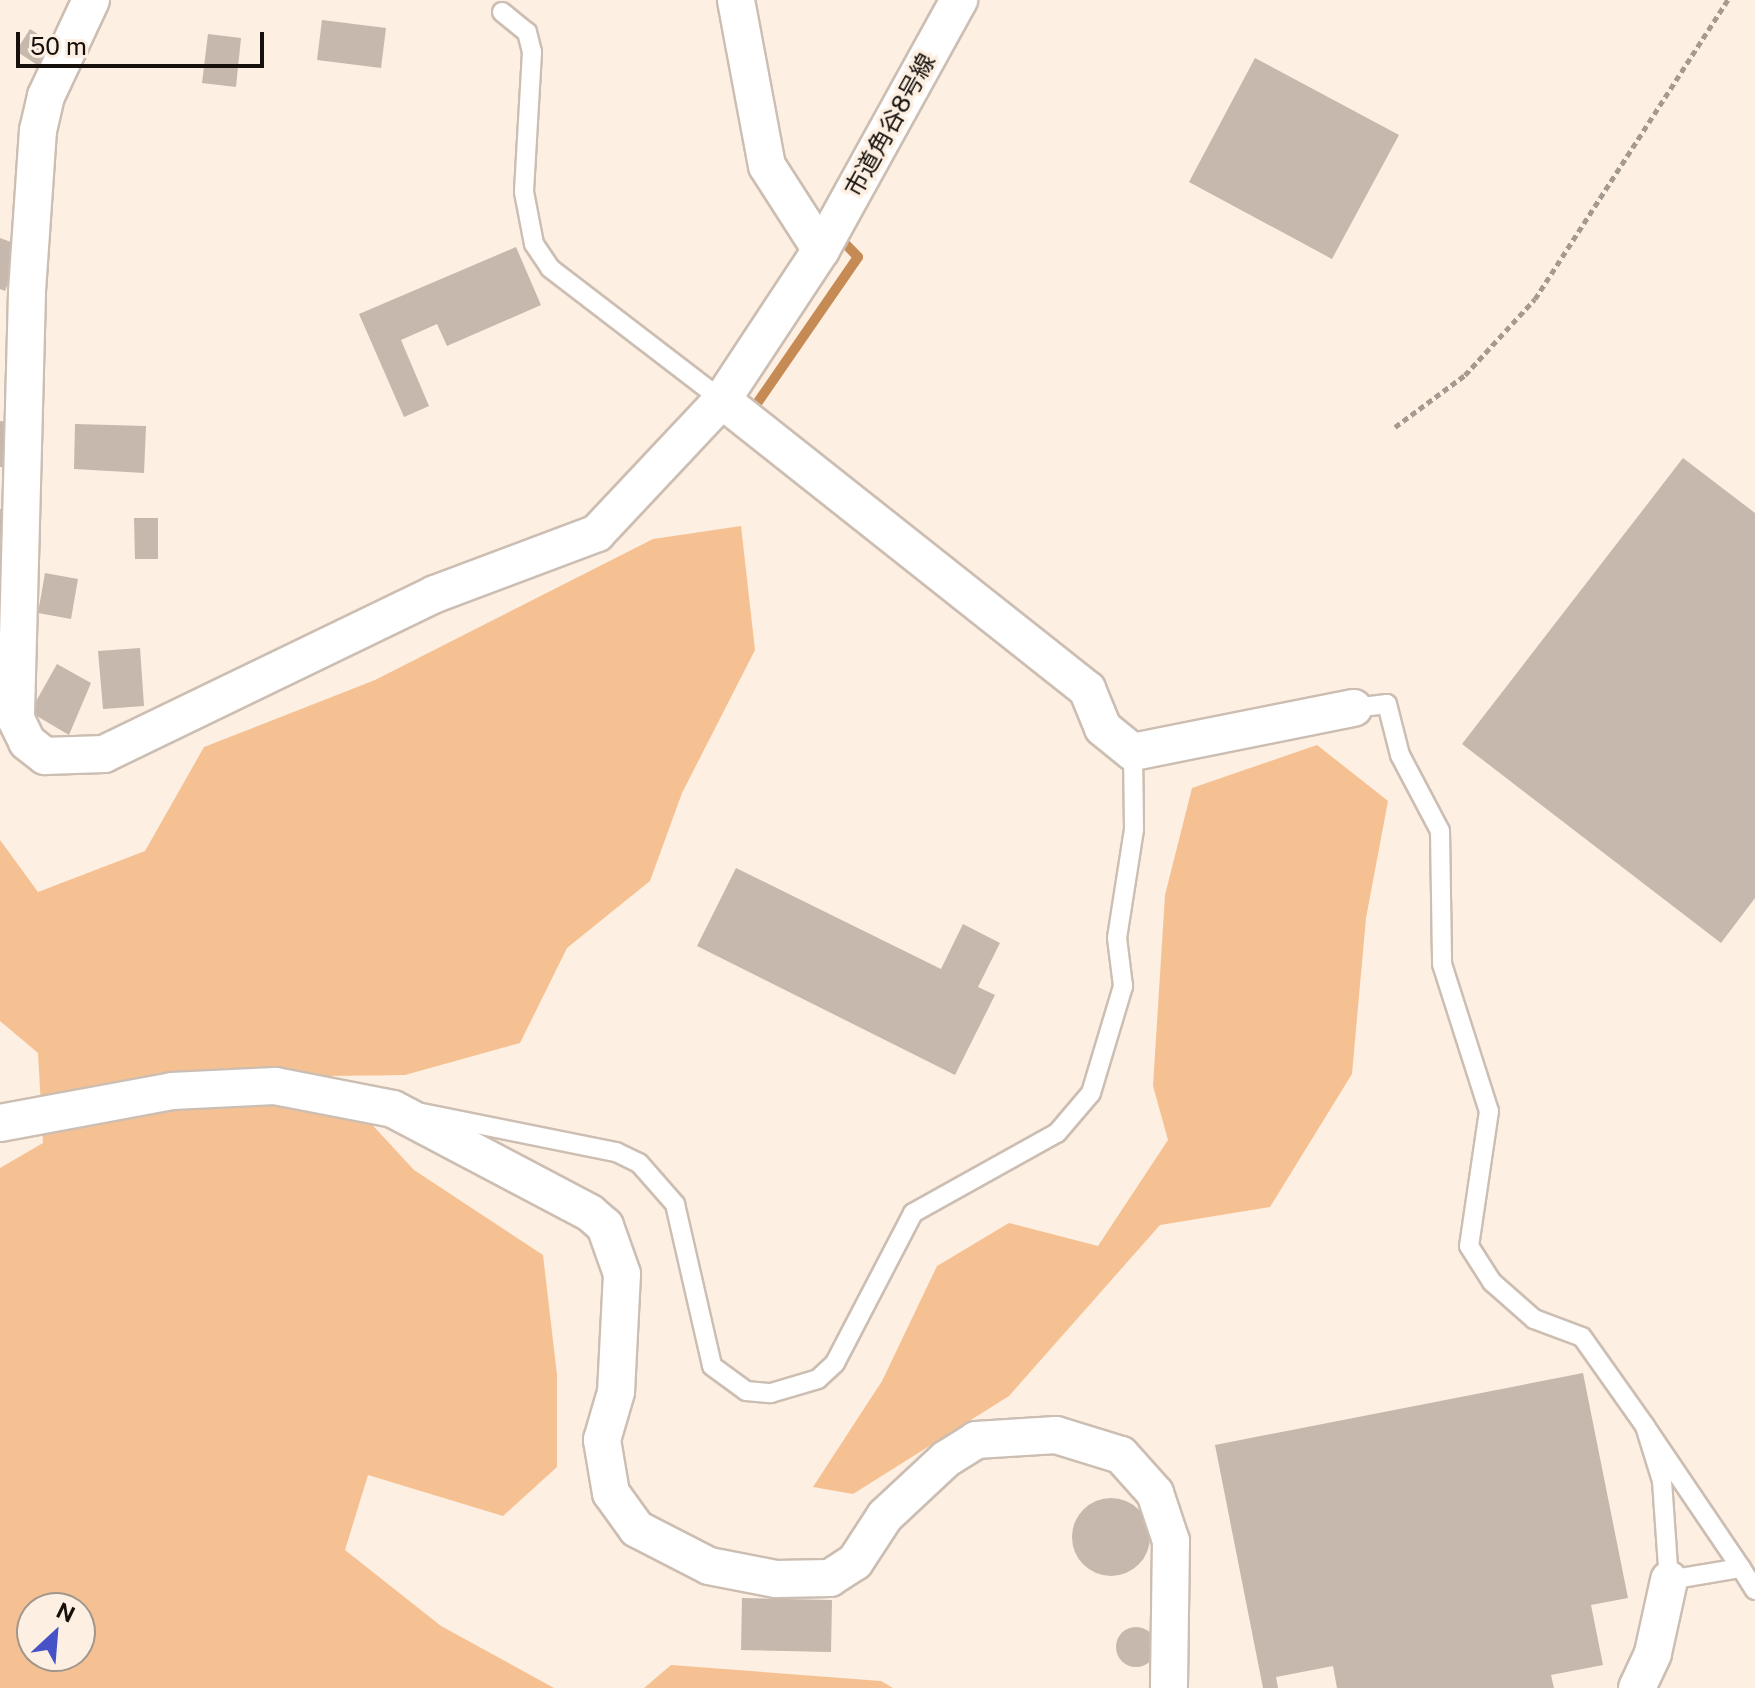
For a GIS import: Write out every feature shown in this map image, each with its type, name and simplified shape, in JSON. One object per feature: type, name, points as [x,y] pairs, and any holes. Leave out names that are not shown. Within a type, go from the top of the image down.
[{"type":"street","points":[[12,558],[38,130],[46,96],[91,0]]},
{"type":"street","points":[[736,0],[767,166],[821,250]]},
{"type":"street","name":"市道角谷8号線","points":[[12,558],[16,719],[27,742],[45,756],[104,754],[435,594],[597,533],[722,400],[821,250],[959,0]]},
{"type":"street","points":[[722,400],[1087,689],[1103,728],[1133,752],[1354,708]]},
{"type":"street","points":[[0,1123],[172,1091],[275,1086],[393,1109],[605,1226],[622,1274],[620,1355],[602,1462],[611,1493],[637,1529],[709,1566],[776,1579],[830,1578],[855,1562],[885,1516],[946,1459],[976,1440],[1008,1434],[1093,1443],[1143,1474],[1171,1541],[1169,1688]]},
{"type":"street","points":[[1637,1688],[1660,1629],[1669,1580]]},
{"type":"lane","points":[[502,12],[527,32],[532,52],[524,192],[534,244],[550,268],[722,400]]},
{"type":"lane","points":[[1354,708],[1387,704],[1400,755],[1440,831],[1442,964],[1489,1111],[1469,1246],[1492,1282],[1534,1319],[1582,1337],[1755,1590]]},
{"type":"lane","points":[[393,1109],[556,1139],[639,1163],[675,1204],[712,1366],[746,1391],[771,1393],[818,1379],[835,1363],[913,1213],[1057,1133],[1091,1093],[1123,986],[1117,938],[1134,830],[1133,752]]},
{"type":"lane","points":[[1645,1426],[1662,1481],[1669,1580],[1741,1568]]},
{"type":"path","points":[[1395,427],[1465,375],[1535,299],[1728,0]]},
{"type":"shaded area","points":[[741,526],[755,650],[682,793],[650,881],[567,948],[520,1043],[405,1075],[327,1076],[414,1170],[543,1255],[557,1375],[557,1467],[503,1516],[368,1475],[345,1550],[441,1626],[554,1688],[0,1688],[0,1168],[43,1143],[38,1053],[0,1021],[0,840],[38,892],[145,851],[204,747],[375,680],[653,539]]},
{"type":"shaded area","points":[[1317,745],[1388,801],[1366,918],[1352,1074],[1270,1207],[1160,1225],[1009,1396],[853,1494],[813,1487],[882,1381],[937,1266],[1009,1223],[1098,1246],[1168,1140],[1153,1086],[1165,895],[1192,788]]},
{"type":"shaded area","points":[[671,1665],[881,1681],[893,1688],[644,1688]]},
{"type":"building","points":[[322,20],[386,28],[381,68],[317,60]]},
{"type":"building","points":[[30,29],[55,45],[42,68],[16,51]]},
{"type":"building","points":[[208,34],[241,38],[236,87],[202,83]]},
{"type":"building","points":[[1255,58],[1399,135],[1332,259],[1189,182]]},
{"type":"building","points":[[0,238],[22,246],[5,291],[0,289]]},
{"type":"building","points":[[516,247],[541,305],[447,346],[437,324],[401,340],[429,406],[404,417],[359,314]]},
{"type":"building","points":[[0,421],[9,422],[5,467],[0,467]]},
{"type":"building","points":[[75,424],[146,426],[144,473],[74,469]]},
{"type":"building","points":[[1683,458],[1755,513],[1755,898],[1721,943],[1462,744]]},
{"type":"building","points":[[0,509],[16,509],[15,538],[0,538]]},
{"type":"building","points":[[134,518],[158,518],[158,559],[135,559]]},
{"type":"building","points":[[45,573],[78,579],[71,619],[38,613]]},
{"type":"building","points":[[140,648],[144,706],[103,709],[98,651]]},
{"type":"building","points":[[57,664],[91,683],[69,735],[30,712]]},
{"type":"building","points":[[736,868],[941,969],[963,924],[1000,943],[978,987],[995,995],[955,1075],[697,946]]},
{"type":"building","points":[[1583,1373],[1628,1598],[1591,1605],[1603,1665],[1551,1675],[1554,1688],[1337,1688],[1333,1666],[1276,1677],[1278,1688],[1263,1688],[1215,1445]]},
{"type":"building","points":[[1111,1498],[1126,1501],[1138,1510],[1147,1522],[1150,1537],[1147,1552],[1138,1564],[1126,1573],[1111,1576],[1096,1573],[1084,1564],[1075,1552],[1072,1537],[1075,1522],[1084,1510],[1096,1501]]},
{"type":"building","points":[[742,1598],[832,1600],[831,1652],[741,1650]]},
{"type":"building","points":[[1136,1627],[1150,1633],[1156,1647],[1150,1661],[1136,1667],[1122,1661],[1116,1647],[1122,1633]]},
{"type":"waterway","points":[[758,402],[858,257],[838,236]]}]
